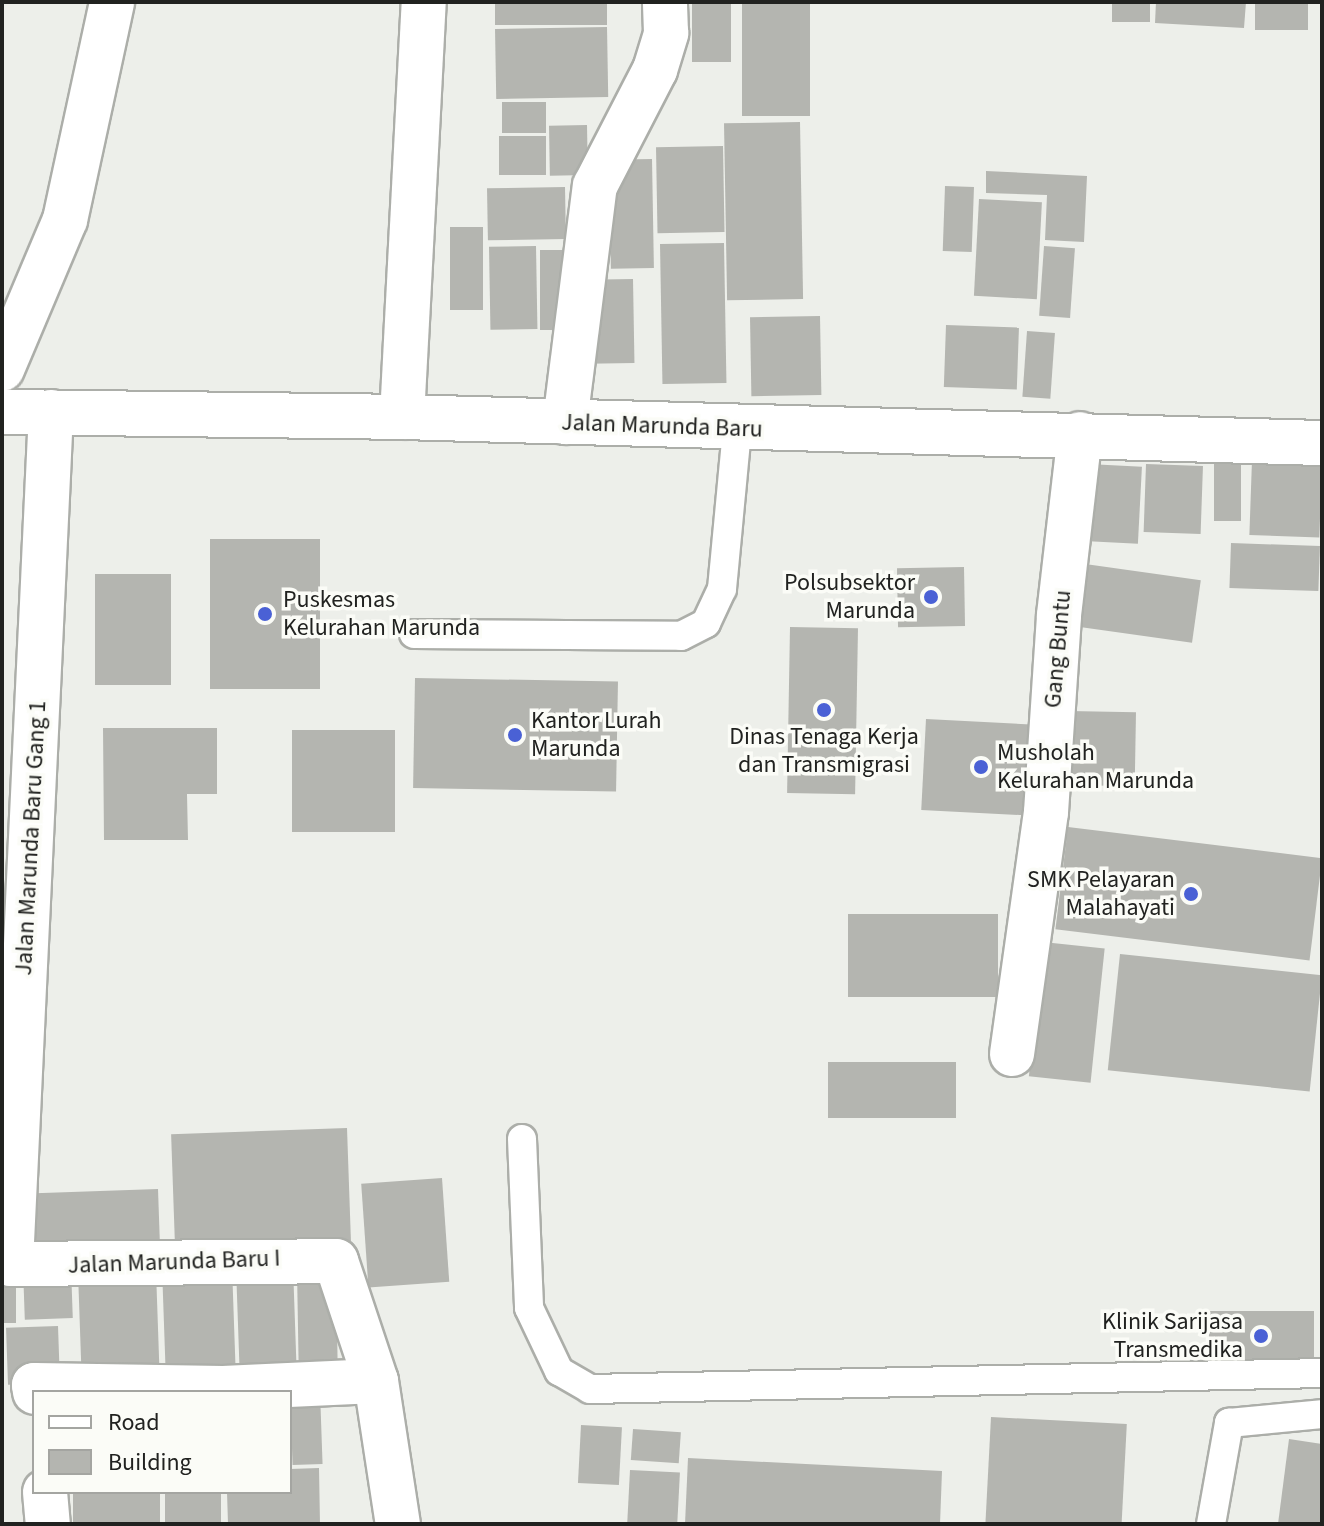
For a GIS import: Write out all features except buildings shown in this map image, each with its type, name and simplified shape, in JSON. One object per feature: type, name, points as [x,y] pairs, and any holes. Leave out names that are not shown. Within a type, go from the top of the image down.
[{"type":"street","points":[[2,369],[65,220],[112,2]]},
{"type":"street","points":[[402,417],[424,2]]},
{"type":"street","points":[[565,422],[595,186],[614,139],[655,70],[666,33],[665,2]]},
{"type":"street","name":"Jalan Marunda Baru","points":[[2,412],[402,417],[737,430],[1080,434],[1322,443]]},
{"type":"street","name":"Jalan Marunda Baru Gang 1","points":[[11,1264],[51,412]]},
{"type":"street","name":"Gang Buntu","points":[[1012,1054],[1046,812],[1059,615],[1080,434]]},
{"type":"street","name":"Jalan Marunda Baru I","points":[[11,1264],[336,1261],[376,1381]]},
{"type":"street","points":[[35,1390],[34,1385],[223,1388],[376,1381],[398,1524]]},
{"type":"street","points":[[45,1494],[48,1524]]},
{"type":"lane","points":[[414,634],[681,636],[706,623],[722,589],[737,430]]},
{"type":"lane","points":[[522,1139],[529,1308],[559,1371],[590,1389],[1322,1373]]},
{"type":"lane","points":[[1211,1524],[1229,1423],[1322,1414]]},
{"type":"place","name":"Polsubsektor Marunda","points":[[931,597]]},
{"type":"place","name":"Puskesmas Kelurahan Marunda","points":[[265,614]]},
{"type":"place","name":"Dinas Tenaga Kerja dan Transmigrasi","points":[[824,710]]},
{"type":"place","name":"Kantor Lurah Marunda","points":[[515,735]]},
{"type":"place","name":"Musholah Kelurahan Marunda","points":[[981,767]]},
{"type":"place","name":"SMK Pelayaran Malahayati","points":[[1191,894]]},
{"type":"place","name":"Klinik Sarijasa Transmedika","points":[[1261,1336]]}]
